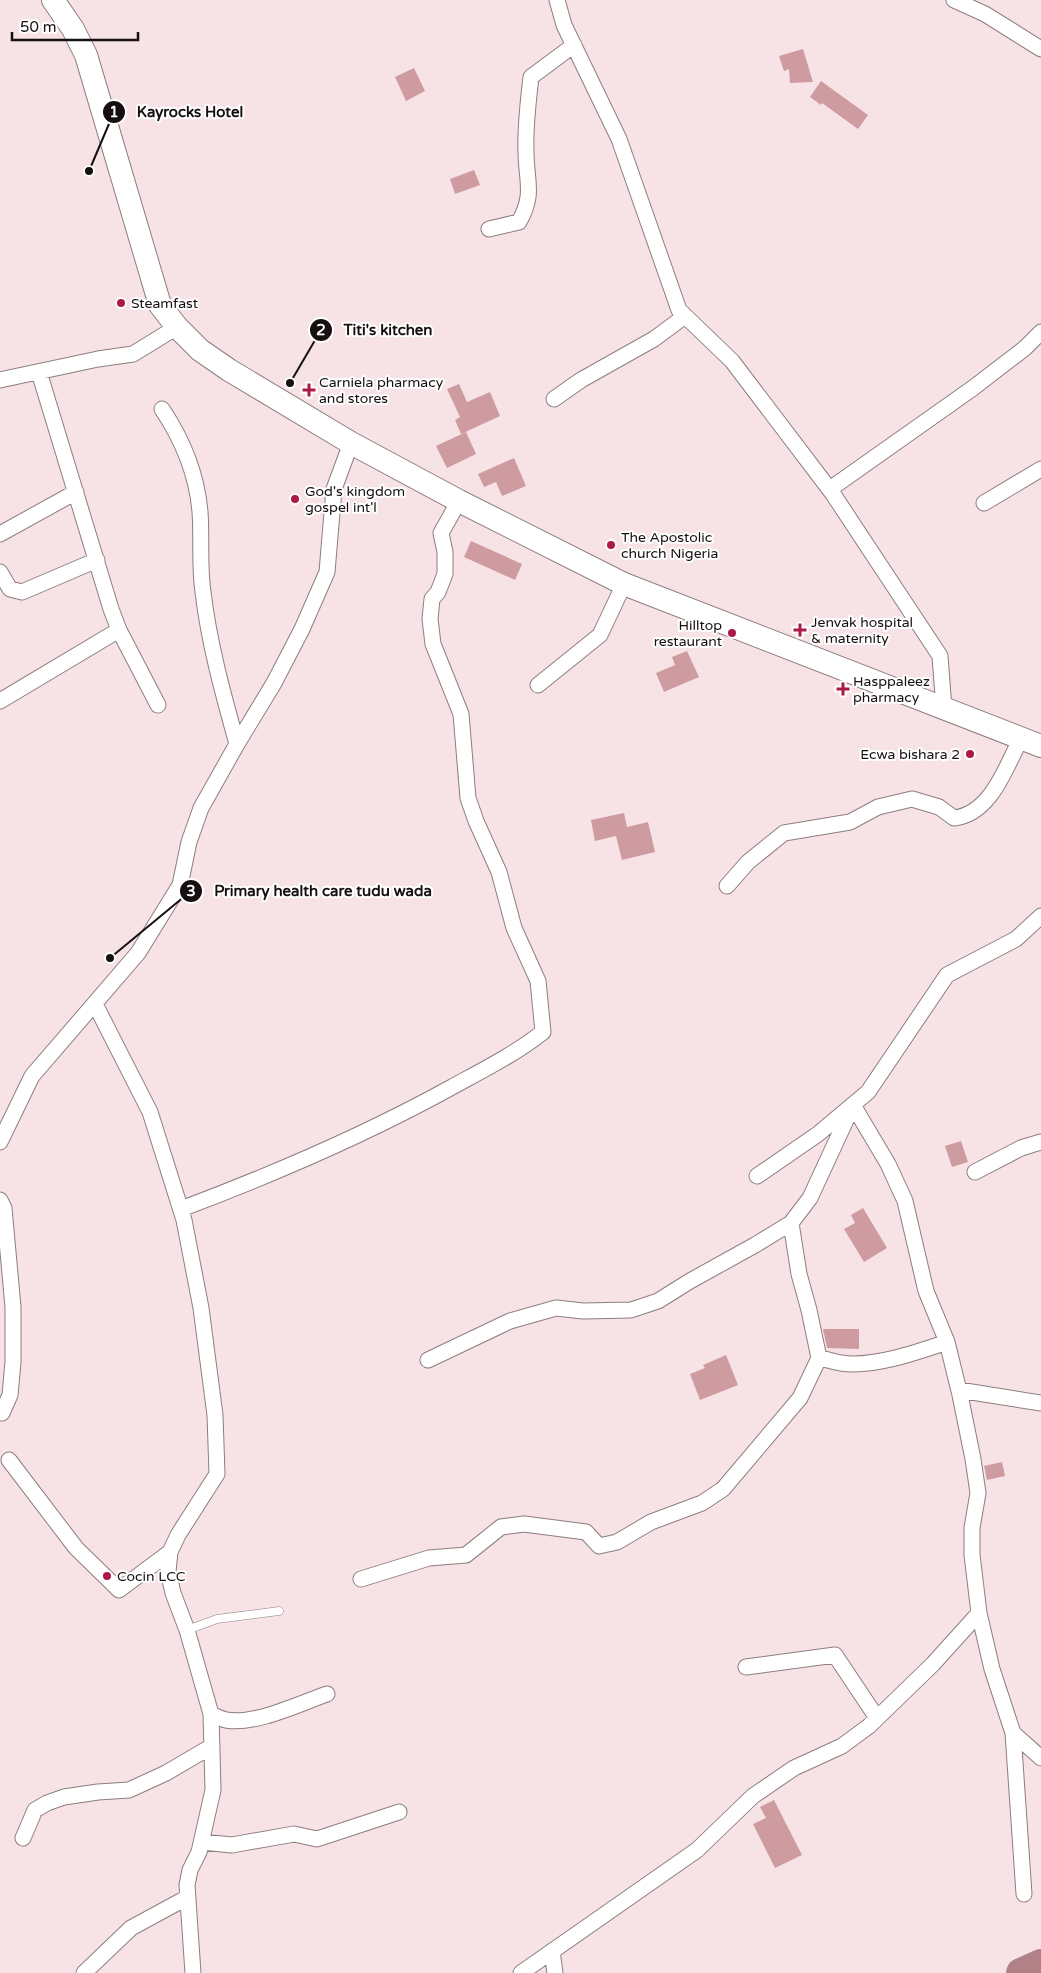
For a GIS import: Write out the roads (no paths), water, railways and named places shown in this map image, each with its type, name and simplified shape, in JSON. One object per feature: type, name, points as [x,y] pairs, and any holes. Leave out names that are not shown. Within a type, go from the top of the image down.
[{"type":"main road","points":[[53,0],[74,29],[86,55],[160,305],[177,327],[200,350],[229,370],[351,443],[459,501],[624,584],[1031,742]]},
{"type":"street","points":[[557,0],[564,26],[619,139],[679,310],[732,361],[830,489],[940,656],[944,709]]},
{"type":"street","points":[[954,0],[985,14],[1041,49]]},
{"type":"street","points":[[489,229],[519,222],[527,208],[529,189],[526,151],[531,77],[574,45]]},
{"type":"street","points":[[554,399],[581,380],[654,339],[685,316]]},
{"type":"street","points":[[0,380],[98,359],[133,354],[177,327]]},
{"type":"street","points":[[830,489],[973,388],[1025,348],[1041,332]]},
{"type":"street","points":[[40,372],[119,630],[158,705]]},
{"type":"street","points":[[162,409],[175,428],[192,471],[200,511],[203,592],[215,656],[237,744]]},
{"type":"street","points":[[0,1142],[32,1076],[138,953],[180,885],[189,842],[201,808],[274,683],[302,630],[327,572],[334,489],[351,443]]},
{"type":"street","points":[[984,503],[1041,470]]},
{"type":"street","points":[[0,534],[76,492]]},
{"type":"street","points":[[181,1209],[299,1162],[405,1113],[522,1048],[543,1032],[538,981],[514,928],[499,872],[476,821],[468,798],[461,714],[433,644],[430,619],[432,599],[438,592],[445,574],[446,552],[441,533],[459,501]]},
{"type":"street","points":[[0,572],[10,589],[22,592],[97,560]]},
{"type":"street","points":[[538,685],[600,634],[624,584]]},
{"type":"street","points":[[0,701],[119,630]]},
{"type":"street","points":[[727,886],[748,862],[784,833],[850,822],[878,807],[912,799],[939,807],[954,818],[965,817],[990,797],[1031,742]]},
{"type":"street","points":[[757,1176],[818,1134],[868,1092],[947,975],[1016,938],[1041,916]]},
{"type":"street","points":[[95,1004],[150,1112],[181,1209],[201,1308],[215,1415],[217,1474],[178,1535],[170,1552],[168,1571],[173,1594],[187,1630],[211,1714],[213,1790],[202,1842],[190,1870],[187,1885],[193,1973]]},
{"type":"street","points":[[428,1360],[510,1320],[556,1308],[583,1311],[631,1310],[658,1301],[791,1223],[810,1198],[853,1105]]},
{"type":"street","points":[[853,1105],[888,1164],[905,1201],[926,1290],[947,1342],[959,1390],[978,1493],[972,1528],[972,1546],[979,1613],[992,1668],[1013,1733],[1024,1894]]},
{"type":"street","points":[[975,1172],[1021,1148],[1041,1142]]},
{"type":"street","points":[[0,1200],[4,1208],[13,1307],[13,1362],[10,1395],[2,1413]]},
{"type":"street","points":[[361,1579],[429,1558],[466,1555],[501,1527],[524,1524],[586,1532],[599,1546],[617,1542],[652,1522],[702,1503],[723,1489],[800,1398],[819,1358],[799,1274],[791,1223]]},
{"type":"street","points":[[819,1358],[843,1363],[865,1363],[912,1353],[947,1342]]},
{"type":"street","points":[[959,1390],[1041,1403]]},
{"type":"street","points":[[9,1460],[76,1548],[119,1590],[170,1552]]},
{"type":"street","points":[[521,1973],[697,1850],[754,1796],[794,1768],[842,1746],[877,1718],[933,1664],[979,1613]]},
{"type":"street","points":[[746,1667],[835,1655],[877,1718]]},
{"type":"street","points":[[211,1714],[226,1720],[243,1720],[264,1716],[327,1694]]},
{"type":"street","points":[[1013,1733],[1041,1758]]},
{"type":"street","points":[[23,1838],[35,1810],[64,1797],[129,1790],[166,1773],[212,1746]]},
{"type":"street","points":[[202,1842],[232,1845],[294,1834],[317,1839],[399,1812]]},
{"type":"street","points":[[84,1973],[131,1928],[188,1897]]},
{"type":"street","points":[[552,1951],[555,1973]]},
{"type":"lane","points":[[187,1630],[217,1619],[279,1611]]},
{"type":"waterway","points":[[1021,1973],[1041,1964]]},
{"type":"place","name":"Kayrocks Hotel","points":[[89,171]]},
{"type":"place","name":"Steamfast","points":[[121,303]]},
{"type":"place","name":"Titi's kitchen","points":[[290,383]]},
{"type":"place","name":"Carniela pharmacy and stores","points":[[309,390]]},
{"type":"place","name":"God's kingdom gospel int'l","points":[[295,499]]},
{"type":"place","name":"The Apostolic church Nigeria","points":[[611,545]]},
{"type":"place","name":"Jenvak hospital & maternity","points":[[800,630]]},
{"type":"place","name":"Hilltop restaurant","points":[[732,633]]},
{"type":"place","name":"Hasppaleez pharmacy","points":[[843,689]]},
{"type":"place","name":"Ecwa bishara 2","points":[[970,754]]},
{"type":"place","name":"Primary health care tudu wada","points":[[110,958]]},
{"type":"place","name":"Cocin LCC","points":[[107,1576]]}]
